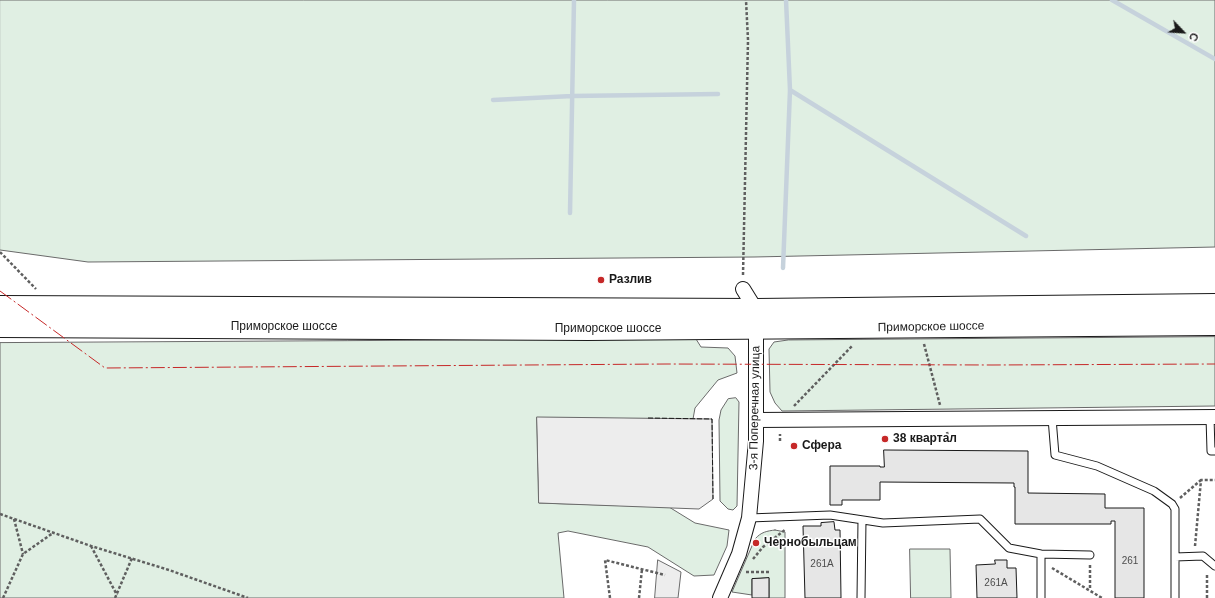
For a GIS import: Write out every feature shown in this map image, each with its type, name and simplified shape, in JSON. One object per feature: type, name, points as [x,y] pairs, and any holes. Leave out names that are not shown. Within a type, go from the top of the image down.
[{"type":"highway","name":"Приморское шоссе","points":[[0,326],[580,329],[756,319],[1215,306]]},
{"type":"highway","name":"Приморское шоссе","points":[[0,307],[756,319],[1215,324]]},
{"type":"street","points":[[743,289],[756,319]]},
{"type":"street","name":"3-я Поперечная улица","points":[[720,598],[739,554],[749,518],[757,420],[756,319]]},
{"type":"street","points":[[757,420],[1213,417]]},
{"type":"lane","points":[[1213,417],[1211,451],[1215,451]]},
{"type":"lane","points":[[1052,418],[1055,455],[1097,466],[1154,491],[1172,504],[1175,509],[1174,598]]},
{"type":"lane","points":[[749,518],[830,515],[883,523],[980,519],[1009,548],[1041,554],[1090,555]]},
{"type":"lane","points":[[861,598],[862,520]]},
{"type":"lane","points":[[1040,598],[1041,554]]},
{"type":"lane","points":[[1175,557],[1204,556],[1215,566]]},
{"type":"path","points":[[743,289],[748,40],[746,0]]},
{"type":"path","points":[[0,252],[37,289]]},
{"type":"path","points":[[924,343],[936,390]]},
{"type":"path","points":[[780,441],[780,420],[854,344]]},
{"type":"path","points":[[1172,504],[1201,480],[1215,480]]},
{"type":"path","points":[[1194,556],[1201,480]]},
{"type":"path","points":[[0,514],[248,598]]},
{"type":"path","points":[[14,519],[23,554]]},
{"type":"path","points":[[750,562],[763,547],[786,529]]},
{"type":"path","points":[[3,598],[23,554],[54,533]]},
{"type":"path","points":[[91,546],[116,596]]},
{"type":"path","points":[[1090,555],[1090,591]]},
{"type":"path","points":[[116,596],[132,558]]},
{"type":"path","points":[[610,598],[605,560],[665,575]]},
{"type":"path","points":[[1207,560],[1207,598]]},
{"type":"path","points":[[1041,562],[1102,598]]},
{"type":"path","points":[[746,567],[742,572],[769,572]]},
{"type":"path","points":[[639,598],[642,570]]},
{"type":"path","points":[[232,593],[235,598]]},
{"type":"green space","points":[[0,0],[1215,0],[1215,247],[754,257],[88,262],[0,250]]},
{"type":"green space","points":[[1215,337],[1215,406],[782,411],[775,403],[770,392],[769,349],[774,342],[788,340]]},
{"type":"green space","points":[[696,339],[701,347],[728,348],[735,356],[737,373],[718,380],[695,408],[693,419],[537,418],[539,503],[669,507],[695,523],[729,530],[727,546],[714,575],[694,576],[648,547],[568,531],[558,533],[564,598],[0,598],[0,343]]},
{"type":"green space","points":[[736,398],[739,402],[737,506],[733,510],[728,509],[720,501],[719,420],[721,410],[728,399]]},
{"type":"green space","points":[[775,530],[785,532],[785,598],[769,598],[769,578],[752,579],[752,595],[732,592],[755,539],[764,532]]},
{"type":"green space","points":[[910,549],[950,549],[951,598],[911,598]]},
{"type":"shaded area","points":[[537,417],[712,419],[713,499],[699,509],[539,503]]},
{"type":"shaded area","points":[[658,560],[681,572],[678,598],[655,598]]},
{"type":"building","points":[[884,450],[1028,451],[1028,493],[1105,494],[1105,508],[1144,508],[1144,598],[1115,598],[1115,521],[1111,521],[1111,524],[1015,524],[1014,483],[880,482],[880,500],[842,500],[842,505],[830,505],[830,466],[884,467]]},
{"type":"building","points":[[834,522],[835,530],[840,530],[841,598],[805,598],[803,526],[821,526],[821,523]]},
{"type":"building","points":[[995,560],[1007,560],[1007,568],[1016,568],[1017,598],[977,598],[976,565],[995,564]]},
{"type":"building","points":[[769,578],[769,598],[752,598],[752,579]]},
{"type":"waterway","points":[[570,213],[574,0]]},
{"type":"waterway","points":[[783,268],[790,90],[786,0]]},
{"type":"waterway","points":[[1112,0],[1215,59]]},
{"type":"waterway","points":[[790,90],[1026,236]]},
{"type":"waterway","points":[[493,100],[572,96],[718,94]]},
{"type":"fence","points":[[648,418],[712,419],[713,499]]},
{"type":"power","points":[[0,291],[105,368],[667,364],[1215,364]]},
{"type":"place","name":"Разлив","points":[[601,280]]},
{"type":"place","name":"38 квартал","points":[[885,439]]},
{"type":"place","name":"Сфера","points":[[794,446]]},
{"type":"place","name":"Чернобыльцам","points":[[756,543]]}]
